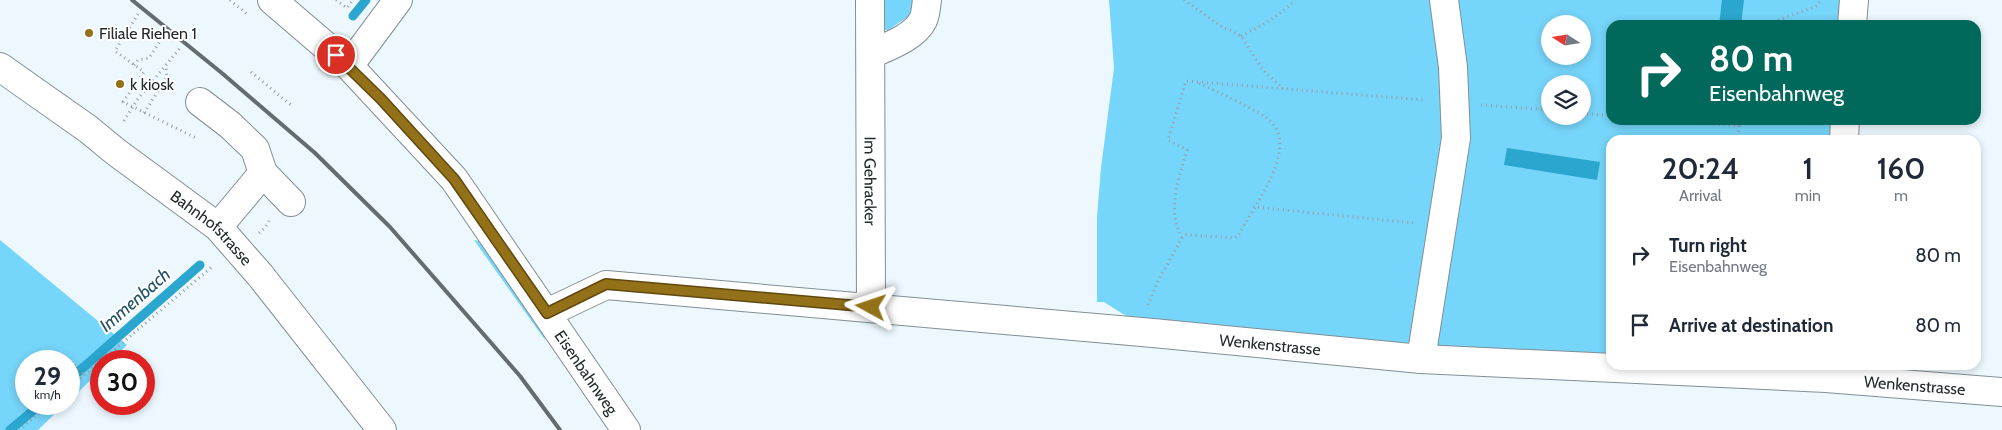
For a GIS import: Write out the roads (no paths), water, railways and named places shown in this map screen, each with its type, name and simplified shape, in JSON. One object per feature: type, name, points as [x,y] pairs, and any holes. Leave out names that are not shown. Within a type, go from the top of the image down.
[{"type":"street","name":"Eisenbahnweg","points":[[272,0],[348,66],[454,179],[626,430]]},
{"type":"street","points":[[348,66],[398,0]]},
{"type":"street","name":"Im Gehracker","points":[[870,0],[871,307]]},
{"type":"street","points":[[870,54],[902,41],[919,25],[923,19],[926,0]]},
{"type":"street","points":[[1421,359],[1456,138],[1454,67],[1444,0]]},
{"type":"street","points":[[1852,20],[1854,0]]},
{"type":"street","name":"Bahnhofstrasse","points":[[0,67],[88,129],[116,152],[218,227],[260,276],[382,430]]},
{"type":"street","points":[[200,102],[230,125],[255,149],[263,173],[291,202]]},
{"type":"street","points":[[218,227],[263,173]]},
{"type":"street","name":"Wenkenstrasse","points":[[547,313],[606,284],[1137,331],[1421,359],[1606,364]]},
{"type":"street","name":"Wenkenstrasse","points":[[1792,370],[1826,371],[2002,392]]},
{"type":"waterway","name":"Immenbach","points":[[353,16],[366,0]]},
{"type":"waterway","name":"Immenbach","points":[[80,370],[200,265]]},
{"type":"waterway","name":"Immenbach","points":[[10,430],[28,415]]},
{"type":"railway","points":[[132,0],[223,74],[315,153],[390,227],[520,376],[560,430]]},
{"type":"place","name":"Filiale Riehen 1","points":[[89,33]]},
{"type":"place","name":"k kiosk","points":[[120,84]]}]
